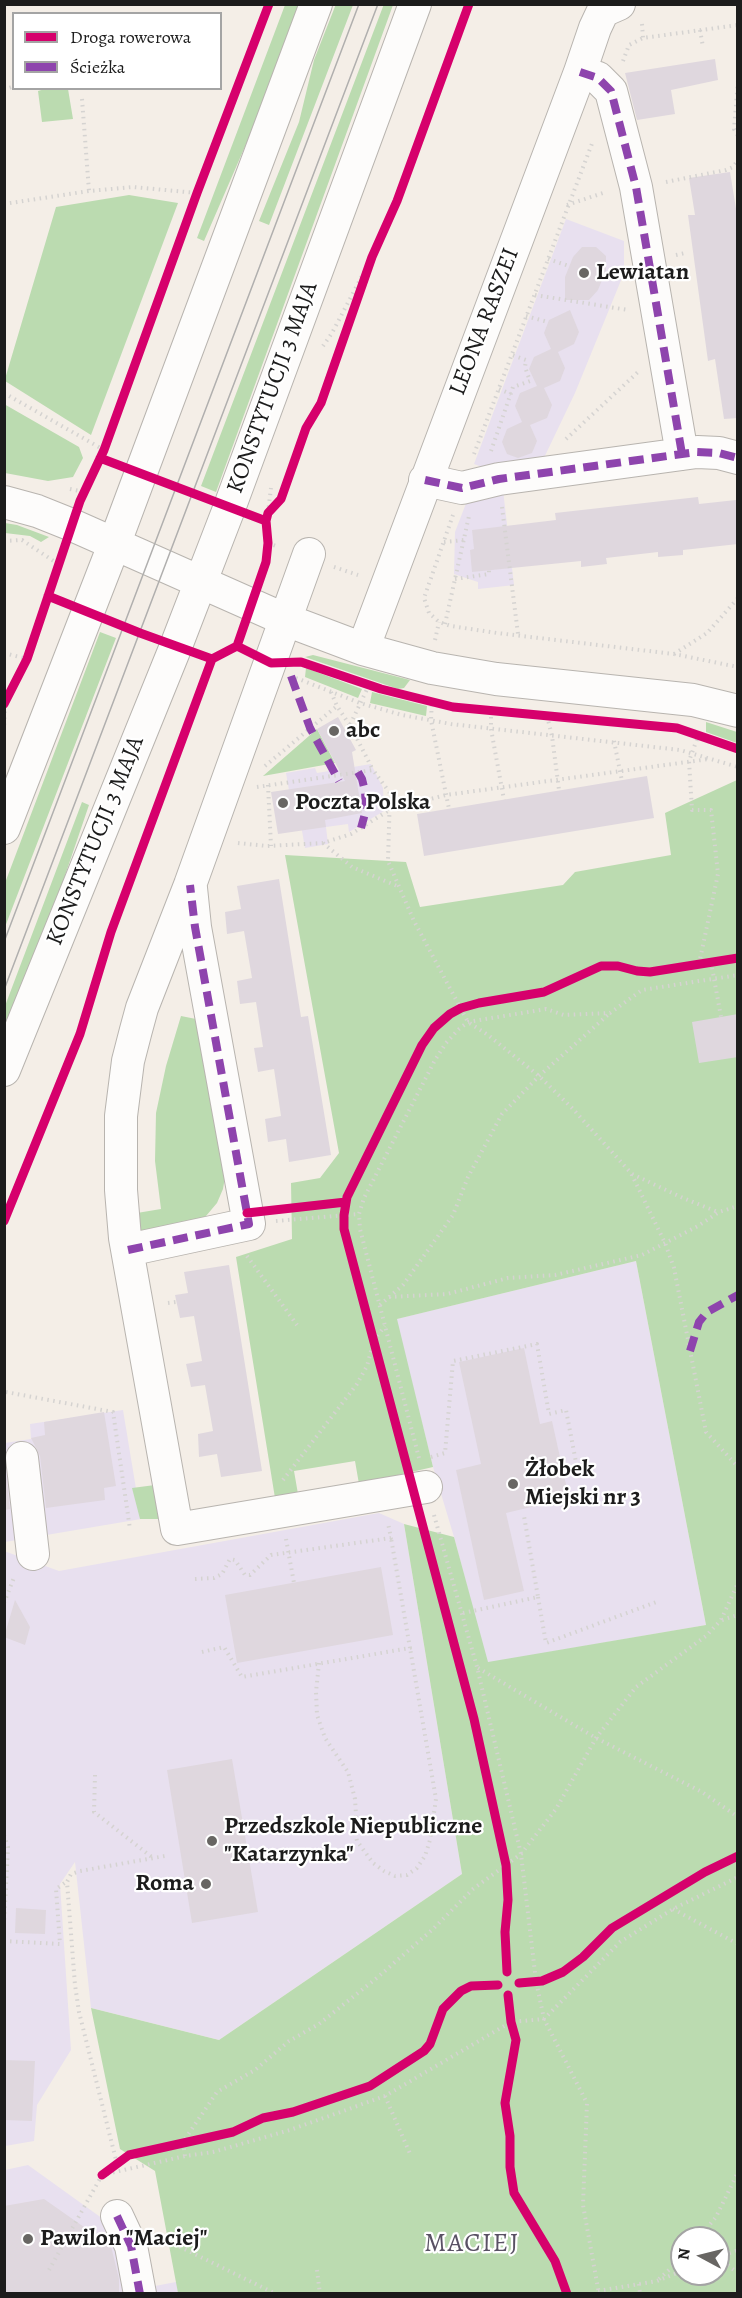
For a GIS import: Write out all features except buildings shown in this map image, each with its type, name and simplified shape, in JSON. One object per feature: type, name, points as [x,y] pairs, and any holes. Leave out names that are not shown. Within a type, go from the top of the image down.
[{"type":"street","points":[[4,828],[114,545],[316,4]]},
{"type":"street","name":"KONSTYTUCJI 3 MAJA","points":[[4,1070],[176,646],[230,506],[415,4]]},
{"type":"street","name":"LEONA RASZEI","points":[[363,649],[580,72],[594,28],[603,11],[619,4]]},
{"type":"street","points":[[580,72],[598,78],[611,92],[635,184],[682,454]]},
{"type":"street","points":[[425,480],[479,484],[682,454],[719,453],[738,458]]},
{"type":"street","points":[[4,502],[37,511],[286,620],[363,649],[432,668],[496,679],[701,702],[738,711]]},
{"type":"street","points":[[309,554],[190,885],[142,1008],[126,1072],[121,1116],[121,1180],[125,1238],[177,1529],[382,1495],[417,1476]]},
{"type":"street","points":[[128,1250],[238,1226],[190,885]]},
{"type":"street","points":[[22,1458],[25,1562]]},
{"type":"street","points":[[117,2216],[132,2246],[140,2294]]},
{"type":"path","points":[[611,92],[628,45],[644,38],[738,25]]},
{"type":"path","points":[[700,30],[703,47]]},
{"type":"path","points":[[738,81],[734,129],[738,136]]},
{"type":"path","points":[[82,99],[89,190]]},
{"type":"path","points":[[445,624],[499,389],[566,205],[594,138]]},
{"type":"path","points":[[566,205],[635,184],[726,170],[733,167],[738,160]]},
{"type":"path","points":[[4,204],[89,190],[133,187],[197,193]]},
{"type":"path","points":[[348,324],[372,257]]},
{"type":"path","points":[[319,352],[332,333],[372,257]]},
{"type":"path","points":[[548,259],[569,266]]},
{"type":"path","points":[[534,295],[658,315]]},
{"type":"path","points":[[526,316],[548,322]]},
{"type":"path","points":[[561,444],[664,347]]},
{"type":"path","points":[[512,355],[526,360],[525,367],[530,381],[513,387],[479,484],[444,542],[424,598],[429,613],[439,622],[452,627],[674,654],[738,667]]},
{"type":"path","points":[[499,389],[511,394]]},
{"type":"path","points":[[4,393],[104,450]]},
{"type":"path","points":[[268,513],[274,478]]},
{"type":"path","points":[[479,484],[518,634]]},
{"type":"path","points":[[268,513],[281,499]]},
{"type":"path","points":[[4,541],[22,540],[58,564]]},
{"type":"path","points":[[444,542],[464,540]]},
{"type":"path","points":[[455,579],[489,574],[489,570]]},
{"type":"path","points":[[674,654],[707,633],[738,598]]},
{"type":"path","points":[[4,653],[27,659]]},
{"type":"path","points":[[271,663],[291,676],[331,692],[402,715],[491,729],[680,750],[738,767]]},
{"type":"path","points":[[357,681],[381,689]]},
{"type":"path","points":[[350,725],[369,685]]},
{"type":"path","points":[[331,692],[373,770],[390,793],[388,861],[398,886],[466,1006],[468,1022],[539,1076],[632,1173],[674,1268],[706,1432],[738,1467]]},
{"type":"path","points":[[423,699],[443,704]]},
{"type":"path","points":[[701,702],[700,736],[689,761],[692,810],[711,810],[718,874],[694,965],[715,962],[714,979],[721,1017]]},
{"type":"path","points":[[4,731],[5,703]]},
{"type":"path","points":[[261,769],[337,705]]},
{"type":"path","points":[[502,712],[487,710],[504,800]]},
{"type":"path","points":[[536,715],[559,717]]},
{"type":"path","points":[[547,716],[559,790]]},
{"type":"path","points":[[431,720],[449,809]]},
{"type":"path","points":[[689,732],[710,739]]},
{"type":"path","points":[[614,741],[622,781]]},
{"type":"path","points":[[228,842],[271,846],[323,843],[351,834],[391,808],[446,795],[713,759]]},
{"type":"path","points":[[249,788],[373,770]]},
{"type":"path","points":[[268,785],[271,846]]},
{"type":"path","points":[[323,843],[352,867],[398,886]]},
{"type":"path","points":[[380,1305],[402,1285],[453,1215],[468,1177],[502,1114],[539,1076],[610,1013],[642,990],[738,975]]},
{"type":"path","points":[[450,1014],[466,1006]]},
{"type":"path","points":[[610,1013],[564,1015],[546,1010],[468,1022],[452,1036],[435,1060],[364,1198],[359,1214],[360,1229],[385,1326],[417,1476],[463,1613],[521,1854],[536,1981],[544,2019],[587,2103],[583,2205],[599,2292],[657,2281],[670,2276]]},
{"type":"path","points":[[632,1173],[683,1198],[719,1212]]},
{"type":"path","points":[[344,1229],[346,1202]]},
{"type":"path","points":[[389,1297],[447,1294],[508,1278],[555,1275],[642,1255],[698,1226],[719,1212],[738,1206]]},
{"type":"path","points":[[297,1326],[238,1226],[359,1214]]},
{"type":"path","points":[[294,1583],[289,1554],[268,1514],[357,1384],[367,1366],[372,1335],[385,1326]]},
{"type":"path","points":[[372,1335],[379,1358]]},
{"type":"path","points":[[417,1476],[445,1453],[453,1361],[537,1344],[549,1414],[566,1410],[579,1478]]},
{"type":"path","points":[[6,1392],[113,1412],[130,1529]]},
{"type":"path","points":[[319,1663],[316,1692],[317,1715],[325,1738],[348,1772],[355,1799],[354,1829],[357,1841],[374,1863],[384,1871],[395,1876],[407,1875],[417,1868],[424,1856],[430,1840],[436,1799],[382,1495]]},
{"type":"path","points":[[524,1516],[546,1643],[658,1601]]},
{"type":"path","points":[[195,1579],[214,1578],[222,1574],[230,1559],[235,1560],[245,1575],[250,1575],[271,1555],[391,1538]]},
{"type":"path","points":[[4,1603],[25,1562]]},
{"type":"path","points":[[185,2156],[188,2141],[217,2092],[255,2070],[289,2041],[320,2024],[386,1970],[473,1889],[521,1854],[556,1809],[596,1738],[636,1687],[706,1636],[721,1620],[738,1583]]},
{"type":"path","points":[[463,1613],[538,1597]]},
{"type":"path","points":[[721,1620],[738,1615]]},
{"type":"path","points":[[202,1652],[224,1647],[242,1677],[410,1647]]},
{"type":"path","points":[[477,1667],[596,1738],[702,1792],[738,1817]]},
{"type":"path","points":[[95,1775],[94,1812],[153,1858]]},
{"type":"path","points":[[4,1834],[8,1847],[4,1925]]},
{"type":"path","points":[[504,1855],[507,1876]]},
{"type":"path","points":[[4,1941],[60,1944],[56,1889],[67,1882],[71,1874],[165,1856]]},
{"type":"path","points":[[102,2175],[213,2152],[290,2130],[386,2096],[511,2022],[544,2019],[620,1942],[673,1909],[738,1876]]},
{"type":"path","points":[[67,1882],[79,2012],[117,2164]]},
{"type":"path","points":[[673,1909],[738,1944]]},
{"type":"path","points":[[525,1982],[548,1978]]},
{"type":"path","points":[[386,2096],[411,2156]]},
{"type":"path","points":[[172,2144],[188,2141]]},
{"type":"path","points":[[49,2270],[102,2175],[129,2156]]},
{"type":"path","points":[[709,2226],[716,2217],[738,2172]]},
{"type":"path","points":[[117,2216],[276,2294]]},
{"type":"path","points":[[657,2281],[670,2269]]},
{"type":"path","points":[[317,2270],[320,2294]]},
{"type":"path","points":[[639,2284],[640,2294]]},
{"type":"shaded area","points":[[566,219],[624,241],[624,273],[575,393],[542,462],[485,468],[474,464]]},
{"type":"shaded area","points":[[503,490],[514,585],[478,589],[478,582],[454,574],[455,532],[470,493]]},
{"type":"shaded area","points":[[371,764],[383,788],[384,811],[349,832],[348,824],[326,827],[328,844],[305,848],[298,808],[292,808],[286,773],[315,768],[317,773]]},
{"type":"shaded area","points":[[636,1261],[706,1625],[487,1663],[433,1467],[396,1319]]},
{"type":"shaded area","points":[[123,1410],[141,1519],[5,1542],[5,1443],[31,1439],[30,1424]]},
{"type":"shaded area","points":[[379,1513],[404,1524],[462,1874],[219,2040],[91,2008],[75,1862],[60,1884],[71,2050],[37,2105],[34,2141],[5,2146],[4,1551],[59,1571]]},
{"type":"shaded area","points":[[28,2165],[149,2252],[155,2286],[181,2281],[183,2294],[5,2294],[5,2170]]},
{"type":"green space","points":[[336,4],[353,5],[269,225],[259,221],[299,122],[314,60]]},
{"type":"green space","points":[[384,4],[393,5],[216,492],[201,486]]},
{"type":"green space","points":[[285,5],[299,5],[253,128],[204,241],[197,238]]},
{"type":"green space","points":[[68,90],[73,119],[42,122],[38,91]]},
{"type":"green space","points":[[129,195],[178,203],[91,435],[5,379],[56,207]]},
{"type":"green space","points":[[4,404],[79,447],[83,458],[73,477],[48,481],[5,473]]},
{"type":"green space","points":[[5,523],[49,537],[41,542],[30,536],[5,533]]},
{"type":"green space","points":[[100,632],[116,638],[5,927],[5,883]]},
{"type":"green space","points":[[313,655],[410,680],[404,688],[398,689],[305,657]]},
{"type":"green space","points":[[306,668],[362,689],[358,698],[305,677]]},
{"type":"green space","points":[[372,692],[427,706],[426,716],[370,703]]},
{"type":"green space","points":[[706,722],[737,732],[737,743],[706,732]]},
{"type":"green space","points":[[317,729],[335,763],[263,776]]},
{"type":"green space","points":[[737,780],[737,2293],[178,2293],[155,2171],[120,2149],[91,2008],[219,2040],[462,1874],[404,1524],[454,1537],[488,1662],[706,1625],[636,1261],[397,1319],[433,1467],[359,1484],[355,1461],[294,1471],[298,1494],[275,1498],[236,1257],[292,1239],[291,1183],[320,1178],[339,1153],[285,855],[406,862],[420,907],[563,885],[575,872],[671,855],[665,813]]},
{"type":"green space","points":[[82,802],[89,805],[42,943],[5,1036],[5,1006]]},
{"type":"green space","points":[[181,1016],[201,1020],[226,1171],[223,1189],[217,1203],[206,1216],[192,1223],[140,1232],[137,1213],[161,1209],[155,1161],[156,1113],[166,1066]]},
{"type":"green space","points":[[155,1485],[160,1519],[140,1519],[132,1488]]},
{"type":"tram line","points":[[4,942],[359,4]]},
{"type":"tram line","points":[[4,990],[378,4]]},
{"type":"marked path","points":[[580,72],[598,78],[611,91],[636,187],[682,454]]},
{"type":"marked path","points":[[425,480],[462,488],[499,479],[697,452],[719,453],[738,458]]},
{"type":"marked path","points":[[291,676],[310,728],[339,781]]},
{"type":"marked path","points":[[358,772],[365,791],[366,810],[361,828]]},
{"type":"marked path","points":[[128,1250],[249,1224],[195,927],[190,885]]},
{"type":"marked path","points":[[690,1351],[699,1322],[707,1312],[738,1295]]},
{"type":"marked path","points":[[117,2216],[131,2246],[140,2294]]},
{"type":"cycle path","points":[[4,704],[27,659],[80,501],[104,450],[197,193],[269,4]]},
{"type":"cycle path","points":[[4,1221],[80,1034],[111,932],[212,659],[237,646],[266,562],[268,513],[281,499],[306,428],[321,403],[372,257],[397,201],[469,4]]},
{"type":"cycle path","points":[[100,458],[266,521]]},
{"type":"cycle path","points":[[48,596],[212,659]]},
{"type":"cycle path","points":[[237,646],[271,663],[301,662],[381,689],[453,707],[677,728],[738,749]]},
{"type":"cycle path","points":[[507,1972],[506,1865],[474,1719],[344,1229],[347,1197],[422,1045],[434,1028],[450,1014],[479,1003],[544,992],[601,966],[618,966],[650,972],[738,958]]},
{"type":"cycle path","points":[[247,1213],[346,1202]]},
{"type":"cycle path","points":[[519,1983],[542,1981],[563,1972],[583,1957],[612,1928],[705,1872],[738,1856]]},
{"type":"cycle path","points":[[102,2175],[129,2155],[233,2132],[263,2118],[293,2112],[370,2086],[424,2051],[430,2044],[443,2009],[461,1991],[471,1986],[498,1985]]},
{"type":"cycle path","points":[[508,1995],[516,2040],[505,2103],[514,2193],[555,2261],[567,2294]]},
{"type":"place","name":"Lewiatan","points":[[584,273]]},
{"type":"place","name":"abc","points":[[334,731]]},
{"type":"place","name":"Poczta Polska","points":[[283,803]]},
{"type":"place","name":"Żłobek Miejski nr 3","points":[[513,1484]]},
{"type":"place","name":"Przedszkole Niepubliczne \"Katarzynka\"","points":[[212,1841]]},
{"type":"place","name":"Roma","points":[[206,1884]]},
{"type":"place","name":"Pawilon \"Maciej\"","points":[[28,2239]]},
{"type":"district","name":"MACIEJ","points":[[472,2245]]}]
